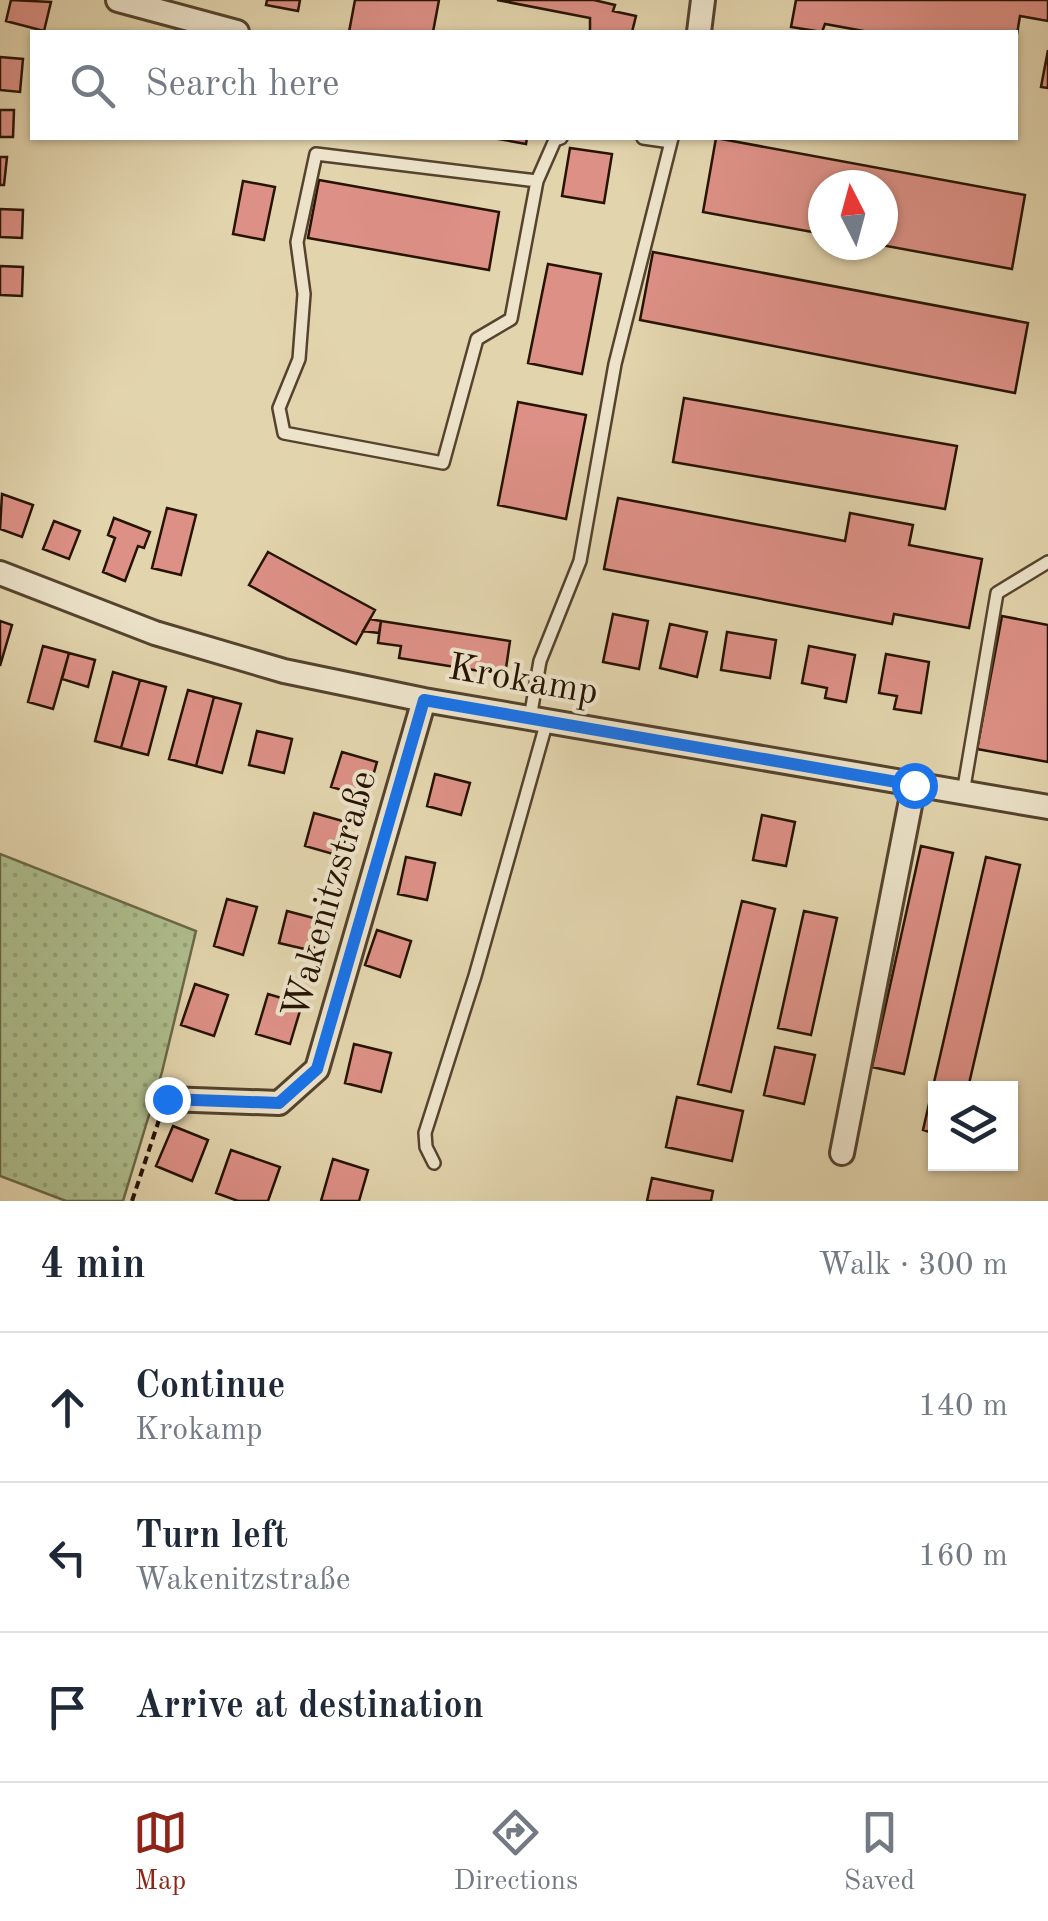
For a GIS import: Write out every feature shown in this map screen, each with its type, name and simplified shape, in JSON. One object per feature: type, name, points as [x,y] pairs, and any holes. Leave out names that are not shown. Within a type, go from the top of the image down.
[{"type":"street","points":[[118,0],[230,30]]},
{"type":"street","points":[[699,30],[703,0]]},
{"type":"street","name":"Krokamp","points":[[0,573],[91,610],[284,672],[424,700],[1048,807]]},
{"type":"street","name":"Wakenitzstraße","points":[[167,1099],[279,1103],[317,1069],[424,700]]},
{"type":"street","points":[[842,1152],[914,785]]},
{"type":"lane","points":[[537,182],[316,154],[296,242],[304,294],[299,359],[280,408],[284,433],[443,463],[477,339],[512,320],[537,182],[555,140]]},
{"type":"lane","points":[[434,1164],[426,1148],[425,1133],[475,976],[539,719],[540,661],[580,561],[615,364],[672,140]]},
{"type":"lane","points":[[963,793],[997,593],[1048,562]]},
{"type":"path","points":[[132,1201],[167,1099]]},
{"type":"green space","points":[[0,854],[196,931],[162,1072],[123,1201],[66,1201],[0,1176]]},
{"type":"building","points":[[11,0],[51,2],[44,30],[6,21]]},
{"type":"building","points":[[267,0],[300,0],[298,11],[266,5]]},
{"type":"building","points":[[355,0],[439,0],[433,30],[349,30]]},
{"type":"building","points":[[497,0],[594,0],[615,5],[613,11],[636,16],[632,30],[590,30],[590,18]]},
{"type":"building","points":[[796,0],[1048,0],[1048,21],[1020,16],[1018,30],[858,30],[825,24],[823,30],[791,27]]},
{"type":"building","points":[[1048,50],[1048,88],[1041,87]]},
{"type":"building","points":[[0,57],[23,59],[20,92],[0,90]]},
{"type":"building","points":[[0,110],[14,110],[13,137],[0,137]]},
{"type":"building","points":[[716,140],[889,170],[808,170],[808,231],[703,212]]},
{"type":"building","points":[[570,148],[612,154],[604,203],[562,196]]},
{"type":"building","points":[[0,157],[7,157],[4,185],[0,185]]},
{"type":"building","points":[[898,172],[1025,195],[1012,269],[898,248]]},
{"type":"building","points":[[319,180],[499,212],[489,270],[308,238]]},
{"type":"building","points":[[243,181],[275,187],[264,240],[233,234]]},
{"type":"building","points":[[0,209],[23,210],[22,238],[0,237]]},
{"type":"building","points":[[653,252],[1028,323],[1015,393],[640,320]]},
{"type":"building","points":[[548,264],[601,274],[582,374],[528,363]]},
{"type":"building","points":[[0,266],[23,267],[22,296],[0,295]]},
{"type":"building","points":[[684,398],[957,446],[945,509],[673,462]]},
{"type":"building","points":[[518,402],[586,415],[566,519],[498,505]]},
{"type":"building","points":[[2,494],[33,505],[22,537],[0,529]]},
{"type":"building","points":[[618,498],[845,541],[850,513],[913,525],[909,545],[982,559],[969,628],[894,614],[892,624],[604,569]]},
{"type":"building","points":[[167,508],[196,515],[181,575],[152,568]]},
{"type":"building","points":[[114,518],[150,532],[144,548],[138,546],[125,581],[103,572],[115,538],[108,535]]},
{"type":"building","points":[[54,521],[80,531],[69,559],[43,549]]},
{"type":"building","points":[[268,552],[375,610],[356,644],[249,585]]},
{"type":"building","points":[[613,614],[648,621],[639,669],[603,662]]},
{"type":"building","points":[[1002,616],[1048,625],[1048,762],[977,749]]},
{"type":"building","points":[[370,619],[381,621],[379,633],[363,631]]},
{"type":"building","points":[[0,621],[12,625],[0,666]]},
{"type":"building","points":[[381,621],[510,641],[505,675],[399,658],[401,646],[378,643]]},
{"type":"building","points":[[670,624],[707,632],[697,677],[660,668]]},
{"type":"building","points":[[727,632],[776,640],[770,678],[721,670]]},
{"type":"building","points":[[43,646],[69,653],[53,709],[28,702]]},
{"type":"building","points":[[809,646],[855,655],[846,702],[825,698],[827,688],[802,683]]},
{"type":"building","points":[[69,653],[95,660],[88,687],[62,679]]},
{"type":"building","points":[[886,654],[929,662],[921,713],[894,709],[897,696],[879,693]]},
{"type":"building","points":[[113,672],[140,680],[121,748],[95,741]]},
{"type":"building","points":[[140,680],[166,687],[148,755],[121,748]]},
{"type":"building","points":[[188,690],[214,697],[196,766],[169,759]]},
{"type":"building","points":[[214,697],[241,704],[222,773],[196,766]]},
{"type":"building","points":[[257,731],[292,739],[284,773],[249,765]]},
{"type":"building","points":[[342,752],[377,762],[367,797],[331,787]]},
{"type":"building","points":[[435,774],[470,783],[461,815],[427,806]]},
{"type":"building","points":[[314,813],[350,823],[340,856],[305,846]]},
{"type":"building","points":[[762,815],[795,822],[786,866],[753,860]]},
{"type":"building","points":[[921,846],[953,853],[904,1074],[872,1067]]},
{"type":"building","points":[[406,857],[435,863],[427,900],[398,894]]},
{"type":"building","points":[[986,857],[1020,865],[970,1081],[934,1081]]},
{"type":"building","points":[[227,899],[257,907],[243,955],[214,946]]},
{"type":"building","points":[[742,901],[775,909],[731,1092],[698,1084]]},
{"type":"building","points":[[287,911],[321,920],[313,951],[279,943]]},
{"type":"building","points":[[804,911],[837,918],[811,1035],[778,1028]]},
{"type":"building","points":[[377,930],[411,941],[400,977],[365,965]]},
{"type":"building","points":[[195,984],[228,995],[214,1036],[181,1025]]},
{"type":"building","points":[[268,994],[302,1004],[290,1044],[256,1034]]},
{"type":"building","points":[[354,1044],[391,1053],[381,1092],[345,1083]]},
{"type":"building","points":[[775,1047],[815,1055],[804,1104],[764,1095]]},
{"type":"building","points":[[677,1097],[743,1111],[732,1161],[666,1147]]},
{"type":"building","points":[[173,1126],[208,1140],[192,1181],[156,1166]]},
{"type":"building","points":[[231,1150],[280,1167],[268,1201],[238,1201],[216,1193]]},
{"type":"building","points":[[333,1159],[368,1170],[359,1201],[321,1201]]},
{"type":"building","points":[[652,1178],[713,1191],[711,1201],[647,1201]]},
{"type":"route","points":[[167,1099],[279,1103],[317,1069],[424,700],[914,785]]}]
